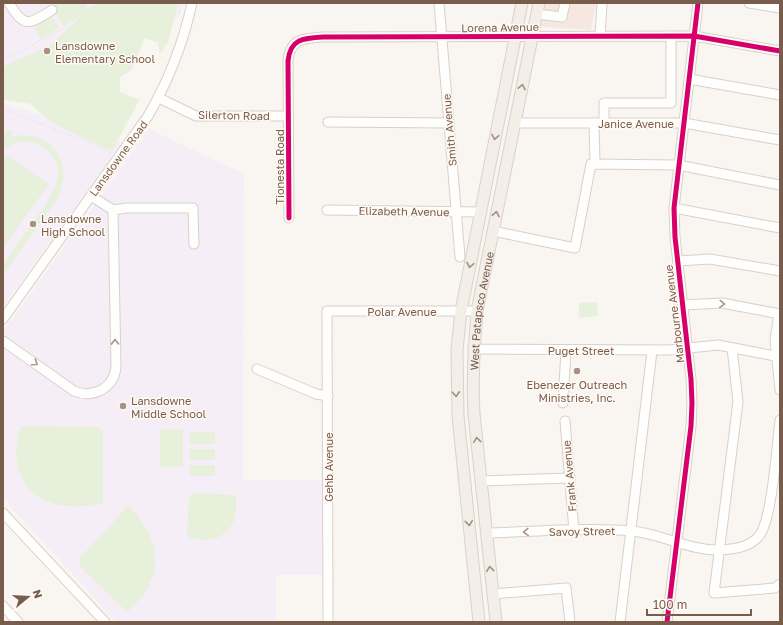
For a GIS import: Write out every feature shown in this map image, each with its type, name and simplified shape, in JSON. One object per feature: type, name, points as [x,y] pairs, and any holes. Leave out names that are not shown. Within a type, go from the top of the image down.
[{"type":"main road","name":"West Patapsco Avenue","points":[[479,622],[458,416],[457,350],[461,311],[522,3]]},
{"type":"main road","name":"West Patapsco Avenue","points":[[496,622],[472,382],[474,347],[477,311],[538,8]]},
{"type":"street","points":[[9,3],[20,20],[28,22],[38,20],[52,10]]},
{"type":"street","name":"Lansdowne Road","points":[[3,319],[117,161],[159,98],[183,40],[192,3]]},
{"type":"street","name":"Smith Avenue","points":[[439,3],[460,257]]},
{"type":"street","points":[[538,8],[562,17],[565,3]]},
{"type":"street","points":[[600,36],[602,3]]},
{"type":"street","name":"Marbourne Avenue","points":[[666,622],[691,426],[692,379],[678,260],[674,208],[698,3]]},
{"type":"street","points":[[749,3],[780,8]]},
{"type":"street","points":[[604,123],[604,103],[671,103],[671,36]]},
{"type":"street","name":"Lorena Avenue","points":[[288,116],[289,53],[296,43],[302,39],[323,37],[694,36],[780,51]]},
{"type":"street","points":[[689,79],[780,95]]},
{"type":"street","name":"Silerton Road","points":[[159,98],[196,116],[288,116]]},
{"type":"street","name":"Tionesta Road","points":[[288,116],[289,218]]},
{"type":"street","points":[[328,122],[449,123]]},
{"type":"street","name":"Janice Avenue","points":[[514,123],[684,123],[780,140]]},
{"type":"street","points":[[594,123],[595,164]]},
{"type":"street","points":[[493,231],[575,248],[592,164],[678,165],[780,185]]},
{"type":"street","points":[[91,196],[113,210],[127,208],[193,208],[194,244]]},
{"type":"street","points":[[674,208],[780,228]]},
{"type":"street","points":[[3,341],[74,391],[82,394],[89,394],[104,388],[113,379],[116,367],[113,210]]},
{"type":"street","name":"Elizabeth Avenue","points":[[327,210],[480,212]]},
{"type":"street","points":[[678,260],[710,259],[780,271]]},
{"type":"street","points":[[684,305],[722,303],[780,314],[775,340],[778,356],[780,390]]},
{"type":"street","name":"Polar Avenue","points":[[327,311],[477,311]]},
{"type":"street","name":"Gehb Avenue","points":[[327,311],[328,622]]},
{"type":"street","name":"Puget Street","points":[[474,347],[480,349],[652,351],[718,345],[778,356]]},
{"type":"street","points":[[732,348],[738,402],[714,593],[775,588],[780,584]]},
{"type":"street","points":[[563,403],[566,350]]},
{"type":"street","points":[[620,622],[652,351]]},
{"type":"street","points":[[257,369],[316,394],[328,396]]},
{"type":"street","name":"Savoy Street","points":[[486,533],[631,531],[655,535],[706,550],[719,550],[746,545],[758,537],[764,530],[768,520],[780,420]]},
{"type":"street","name":"Frank Avenue","points":[[565,421],[574,531]]},
{"type":"street","points":[[481,481],[570,478]]},
{"type":"street","points":[[3,513],[104,622]]},
{"type":"street","points":[[493,594],[566,588],[570,622]]},
{"type":"street","points":[[3,606],[18,622]]},
{"type":"path","points":[[3,58],[22,51],[63,28]]},
{"type":"path","points":[[3,109],[105,149],[117,161]]},
{"type":"path","points":[[3,130],[12,118]]},
{"type":"shaded area","name":"Lansdowne Elementary School","points":[[3,3],[183,3],[180,17],[3,85]]},
{"type":"shaded area","points":[[545,3],[596,3],[591,30],[544,27],[541,25]]},
{"type":"shaded area","name":"Lansdowne High School","points":[[3,103],[122,142],[3,307]]},
{"type":"shaded area","name":"Lansdowne Middle School","points":[[149,129],[244,174],[243,480],[324,480],[325,575],[276,575],[276,622],[116,622],[3,498],[3,332]]},
{"type":"green space","points":[[57,3],[84,3],[88,9],[98,3],[178,3],[168,42],[160,54],[158,43],[145,38],[132,69],[120,77],[120,92],[139,100],[112,151],[58,126],[31,104],[3,100],[3,69],[6,65],[51,45],[81,16],[63,26],[52,6]]},
{"type":"green space","points":[[52,16],[59,28],[41,39],[34,28]]},
{"type":"green space","points":[[8,129],[13,132],[10,137],[24,135],[37,137],[47,142],[55,150],[61,160],[63,172],[62,185],[58,198],[3,275],[3,264],[45,205],[56,184],[58,174],[57,164],[51,154],[40,146],[31,142],[22,142],[12,144],[3,149],[3,135]]},
{"type":"green space","points":[[7,155],[49,184],[3,248],[3,160]]},
{"type":"green space","points":[[597,302],[598,316],[579,318],[579,303]]},
{"type":"green space","points":[[20,426],[99,427],[103,431],[103,503],[88,506],[58,505],[34,494],[25,484],[19,470],[16,447]]},
{"type":"green space","points":[[160,429],[183,429],[183,467],[160,467]]},
{"type":"green space","points":[[190,432],[215,432],[215,444],[190,444]]},
{"type":"green space","points":[[190,449],[215,449],[215,460],[190,460]]},
{"type":"green space","points":[[190,465],[215,465],[215,476],[190,476]]},
{"type":"green space","points":[[194,493],[236,495],[235,517],[231,527],[221,536],[201,540],[187,536],[189,498]]},
{"type":"green space","points":[[128,506],[142,521],[152,540],[155,561],[154,571],[149,586],[127,612],[80,567],[80,558]]},
{"type":"cycle path","points":[[667,622],[691,426],[691,379],[675,237],[674,208],[698,3]]},
{"type":"cycle path","points":[[289,218],[288,61],[292,48],[295,44],[304,39],[323,37],[694,36],[780,51]]},
{"type":"place","name":"Lansdowne Elementary School","points":[[47,51]]},
{"type":"place","name":"Lansdowne High School","points":[[33,224]]},
{"type":"place","name":"Ebenezer Outreach Ministries, Inc.","points":[[577,371]]},
{"type":"place","name":"Lansdowne Middle School","points":[[123,406]]}]
